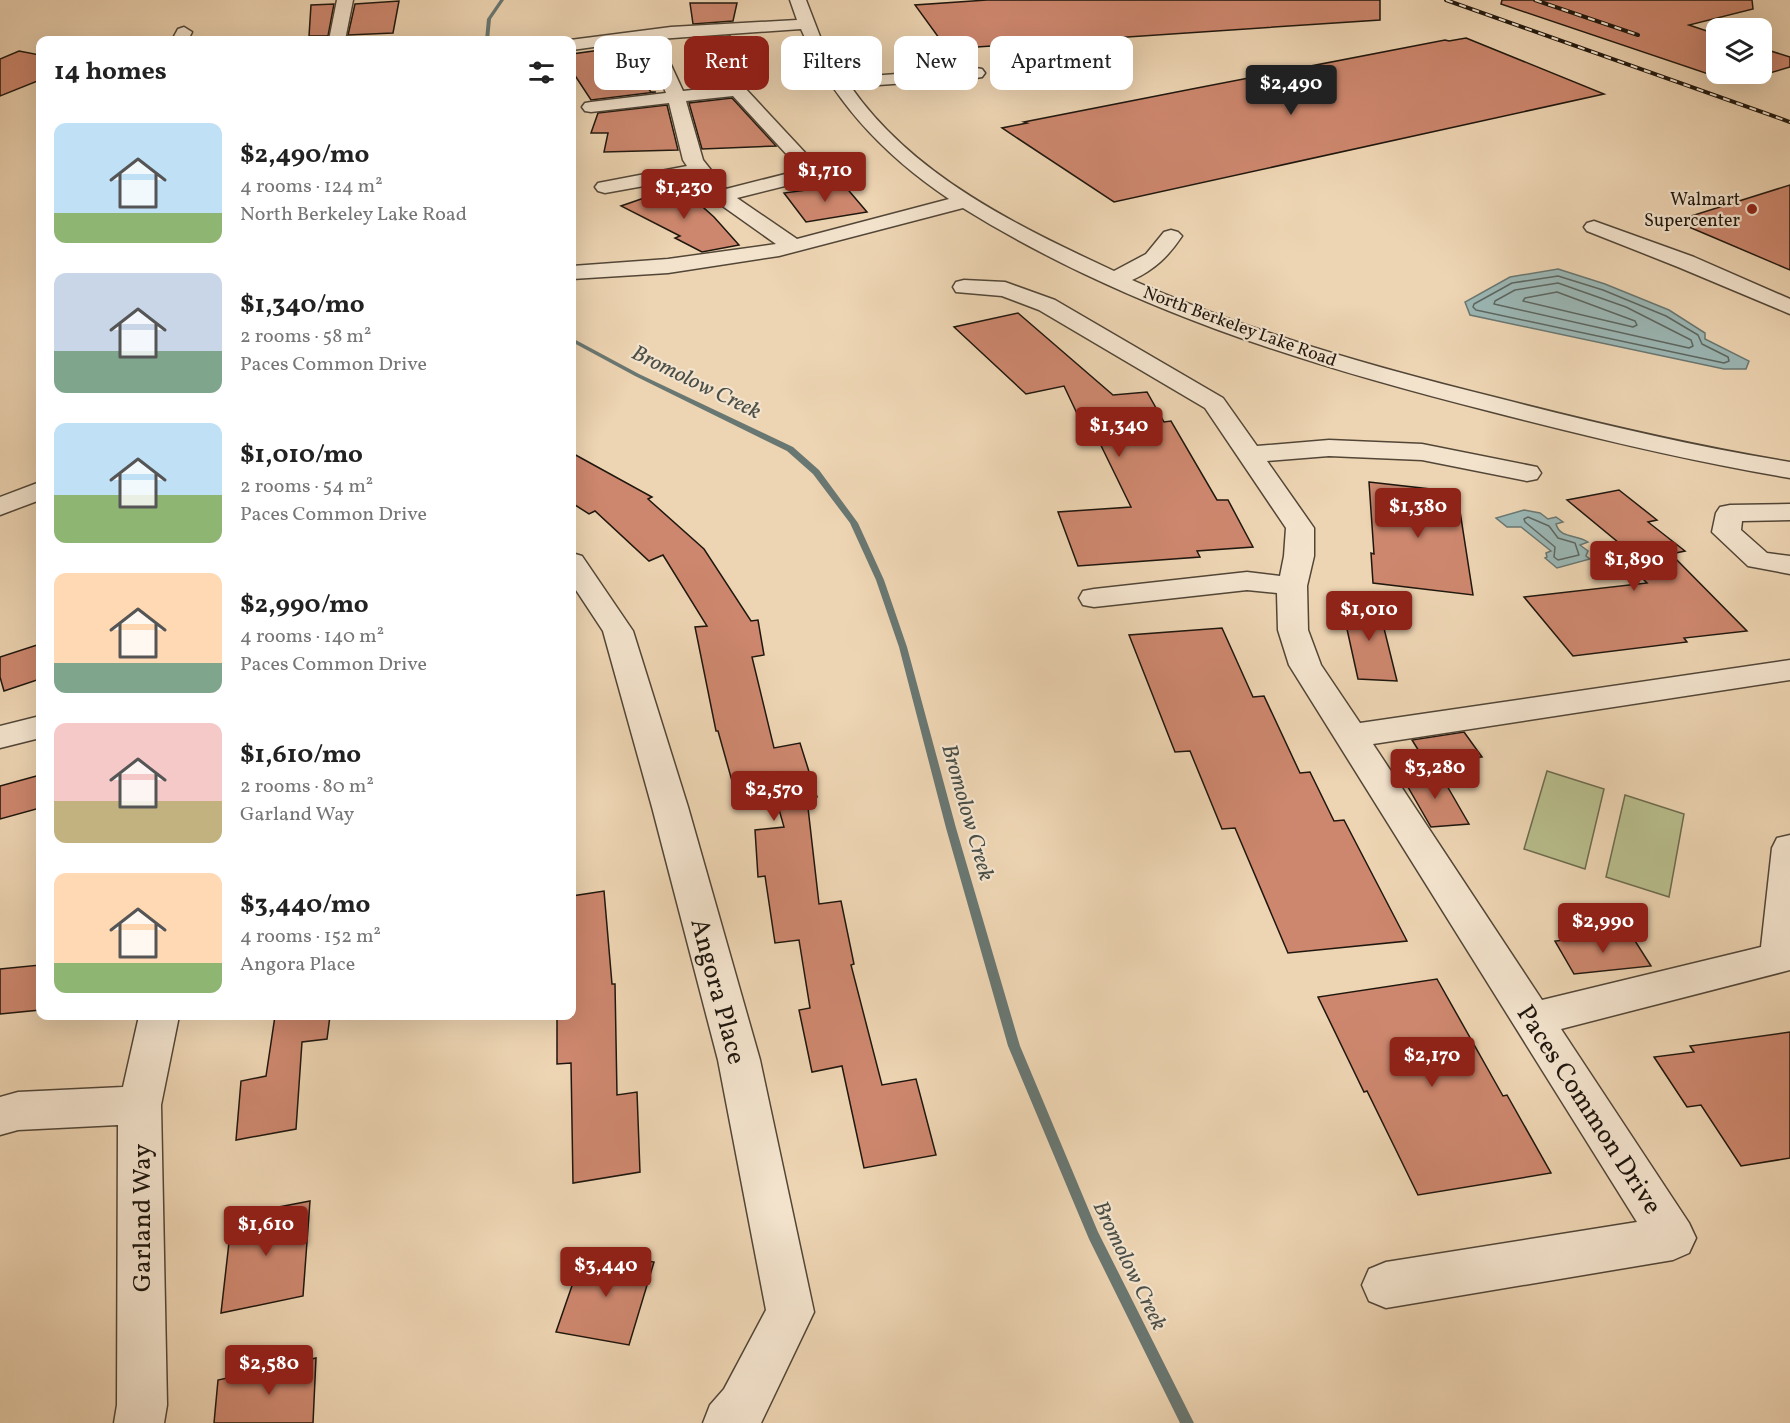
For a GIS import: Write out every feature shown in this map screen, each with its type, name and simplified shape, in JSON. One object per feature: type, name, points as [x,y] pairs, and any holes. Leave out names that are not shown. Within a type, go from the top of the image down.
[{"type":"street","points":[[338,36],[345,0]]},
{"type":"street","name":"North Berkeley Lake Road","points":[[798,0],[812,36]]},
{"type":"street","points":[[650,36],[807,27]]},
{"type":"street","points":[[576,44],[594,40]]},
{"type":"street","points":[[672,88],[693,160],[699,170],[721,196],[793,246]]},
{"type":"street","points":[[591,107],[737,90],[814,173],[721,196]]},
{"type":"street","name":"North Berkeley Lake Road","points":[[845,90],[855,106],[891,144],[964,201],[1037,243],[1113,280],[1192,312],[1310,353],[1424,388],[1616,435],[1782,469]]},
{"type":"street","points":[[605,187],[699,170]]},
{"type":"street","points":[[576,273],[668,266],[793,246],[964,201]]},
{"type":"street","points":[[1594,227],[1686,262],[1790,306]]},
{"type":"street","points":[[1113,280],[1132,272],[1160,255],[1172,236]]},
{"type":"street","name":"Paces Common Drive","points":[[964,288],[1005,289],[1047,305],[1214,403],[1300,528],[1299,556],[1292,586],[1293,630],[1305,665],[1672,1238],[1386,1286]]},
{"type":"street","points":[[1251,454],[1329,448],[1422,452],[1527,473]]},
{"type":"street","points":[[1782,469],[1788,517],[1730,513],[1726,532],[1758,560],[1790,565]]},
{"type":"street","points":[[0,507],[36,492]]},
{"type":"street","name":"Angora Place","points":[[576,568],[618,631],[666,796],[739,1060],[790,1311],[742,1407],[728,1423]]},
{"type":"street","points":[[1094,598],[1247,581],[1292,586]]},
{"type":"street","points":[[1351,736],[1790,670]]},
{"type":"street","points":[[0,737],[36,728]]},
{"type":"street","points":[[1533,1019],[1779,958],[1790,848]]},
{"type":"street","name":"Garland Way","points":[[138,1423],[142,1405],[140,1105],[158,1020]]},
{"type":"street","points":[[0,1116],[18,1111],[140,1105]]},
{"type":"green space","points":[[1547,771],[1604,789],[1585,869],[1524,849]]},
{"type":"green space","points":[[1625,795],[1684,814],[1669,897],[1606,877]]},
{"type":"water","points":[[1558,269],[1605,284],[1669,310],[1705,333],[1705,339],[1749,361],[1746,369],[1724,369],[1470,315],[1465,302],[1510,277]]},
{"type":"water","points":[[1524,510],[1540,513],[1548,519],[1556,517],[1563,522],[1556,524],[1561,532],[1588,542],[1580,545],[1588,551],[1586,556],[1590,559],[1557,568],[1545,558],[1546,553],[1551,551],[1521,527],[1507,527],[1496,518]]},
{"type":"building","points":[[987,0],[1380,0],[1380,20],[1133,37],[990,36],[990,46],[978,47],[978,36],[938,36],[915,5]]},
{"type":"building","points":[[1502,0],[1752,0],[1753,9],[1717,18],[1706,18],[1706,21],[1689,25],[1706,31],[1706,73],[1501,4]]},
{"type":"building","points":[[399,1],[393,33],[348,35],[355,4]]},
{"type":"building","points":[[690,3],[737,3],[733,21],[693,24]]},
{"type":"building","points":[[334,4],[328,36],[309,36],[311,5]]},
{"type":"building","points":[[1466,38],[1604,94],[1114,202],[1002,128],[1197,88],[1445,40]]},
{"type":"building","points":[[19,51],[36,54],[36,82],[0,96],[0,59]]},
{"type":"building","points":[[594,51],[594,90],[656,92],[591,100],[576,77],[576,53]]},
{"type":"building","points":[[1772,51],[1790,57],[1790,67],[1772,72]]},
{"type":"building","points":[[732,98],[776,146],[702,149],[689,103]]},
{"type":"building","points":[[667,105],[678,150],[604,152],[608,133],[591,133],[598,113]]},
{"type":"building","points":[[844,185],[867,212],[806,222],[784,193]]},
{"type":"building","name":"Walmart Supercenter","points":[[1790,185],[1790,270],[1675,221]]},
{"type":"building","points":[[670,189],[696,201],[739,245],[702,252],[675,238],[680,236],[621,206]]},
{"type":"building","points":[[1018,313],[1113,395],[1147,392],[1164,422],[1171,421],[1217,500],[1228,500],[1253,547],[1197,551],[1200,557],[1078,566],[1058,512],[1131,507],[1090,423],[1082,424],[1064,386],[1026,394],[954,327]]},
{"type":"building","points":[[576,455],[652,497],[648,499],[704,549],[751,621],[758,620],[764,655],[752,657],[774,748],[800,743],[817,797],[807,799],[819,904],[841,901],[854,964],[851,965],[882,1085],[916,1079],[936,1155],[864,1168],[842,1066],[812,1072],[799,1010],[810,1008],[799,940],[775,943],[765,876],[758,877],[755,830],[784,827],[769,774],[732,781],[718,731],[716,731],[695,627],[707,626],[663,555],[649,561],[595,511],[589,514],[576,506]]},
{"type":"building","points":[[1369,482],[1457,492],[1473,595],[1373,583],[1371,553],[1374,554]]},
{"type":"building","points":[[1619,490],[1657,520],[1648,522],[1685,551],[1671,554],[1747,631],[1684,638],[1687,642],[1573,656],[1524,597],[1647,583],[1642,578],[1659,576],[1567,500]]},
{"type":"building","points":[[1341,602],[1378,604],[1397,681],[1358,679]]},
{"type":"building","points":[[1222,628],[1253,697],[1264,696],[1300,773],[1310,772],[1334,821],[1344,820],[1407,941],[1288,953],[1235,828],[1222,829],[1190,751],[1175,752],[1129,635]]},
{"type":"building","points":[[36,645],[36,680],[4,691],[0,677],[0,657]]},
{"type":"building","points":[[1464,732],[1482,757],[1427,764],[1412,740]]},
{"type":"building","points":[[1439,772],[1469,824],[1431,827],[1401,775]]},
{"type":"building","points":[[36,776],[36,809],[0,819],[0,786]]},
{"type":"building","points":[[604,891],[612,984],[615,984],[617,1095],[637,1092],[640,1172],[573,1183],[571,1063],[557,1064],[557,1020],[576,1020],[576,895]]},
{"type":"building","points":[[1630,933],[1651,966],[1574,974],[1555,941]]},
{"type":"building","points":[[36,965],[36,1010],[0,1014],[0,969]]},
{"type":"building","points":[[1437,979],[1503,1096],[1507,1095],[1551,1173],[1418,1195],[1318,997]]},
{"type":"building","points":[[274,1020],[329,1020],[327,1039],[302,1042],[296,1129],[236,1140],[241,1081],[266,1076]]},
{"type":"building","points":[[1790,1032],[1790,1158],[1741,1166],[1701,1105],[1687,1107],[1654,1057],[1694,1052],[1690,1046]]},
{"type":"building","points":[[310,1201],[303,1296],[221,1313],[232,1216]]},
{"type":"building","points":[[584,1251],[654,1262],[629,1345],[556,1332]]},
{"type":"building","points":[[316,1358],[313,1423],[214,1423],[218,1380]]},
{"type":"waterway","name":"Bromolow Creek","points":[[487,36],[489,19],[502,0]]},
{"type":"waterway","name":"Bromolow Creek","points":[[576,342],[637,375],[790,449],[816,472],[854,523],[880,580],[903,647],[951,828],[1014,1046],[1093,1235],[1187,1423]]},
{"type":"railway","points":[[1446,0],[1790,122]]},
{"type":"railway","points":[[1535,0],[1638,35]]},
{"type":"place","name":"Walmart Supercenter","points":[[1752,209]]}]
